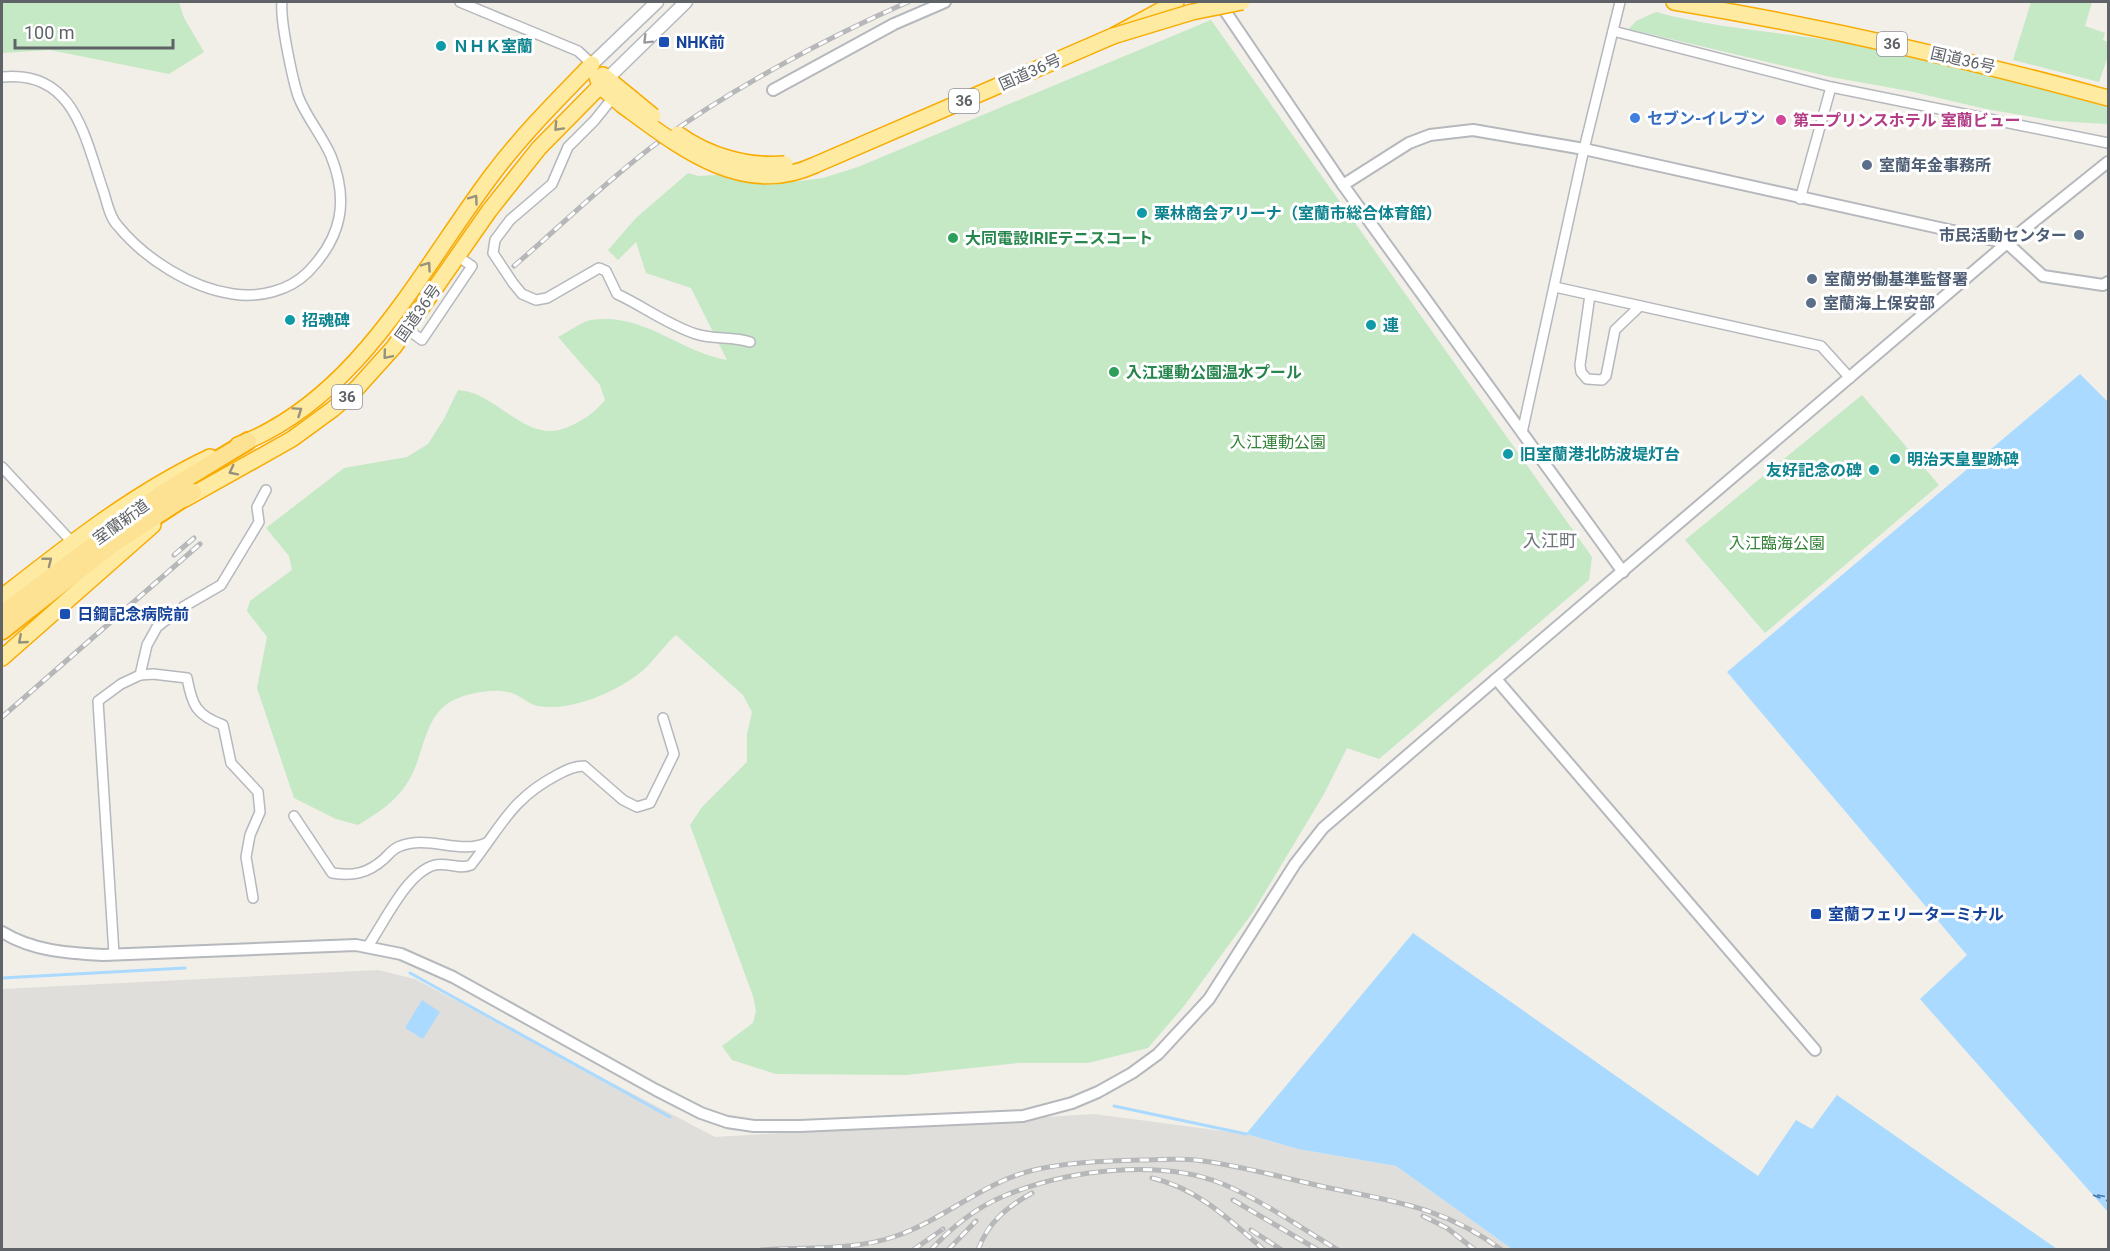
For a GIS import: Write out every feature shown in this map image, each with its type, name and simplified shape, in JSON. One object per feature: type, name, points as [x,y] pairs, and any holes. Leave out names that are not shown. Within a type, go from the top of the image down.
[{"type":"highway","name":"国道36号","points":[[2,597],[72,542],[178,473],[248,441],[301,410],[354,364],[379,334],[494,172],[530,127],[592,64],[604,82],[684,150],[722,169],[755,175],[775,175],[799,172],[1113,36],[1176,2]]},
{"type":"highway","name":"国道36号","points":[[1113,36],[1192,12],[1242,2]]},
{"type":"highway","name":"国道36号","points":[[1674,2],[1767,17],[1982,63],[2109,98]]},
{"type":"highway","name":"国道36号","points":[[2,658],[193,492],[256,459],[314,424],[357,388],[407,329],[489,211],[539,148],[604,82]]},
{"type":"highway","name":"室蘭新道","points":[[2,631],[161,494],[248,441]]},
{"type":"highway","name":"室蘭新道","points":[[2,614],[109,539],[193,492]]},
{"type":"main road","points":[[592,64],[657,2]]},
{"type":"main road","points":[[604,82],[686,2]]},
{"type":"street","points":[[2,76],[16,75],[39,80],[61,93],[76,113],[117,225],[143,251],[209,291],[245,296],[275,292],[303,277],[326,254],[340,222],[340,191],[331,156],[299,96],[282,2]]},
{"type":"street","points":[[460,2],[578,51],[592,64]]},
{"type":"street","points":[[773,90],[894,24],[945,2]]},
{"type":"street","points":[[1219,2],[1343,185],[1623,572]]},
{"type":"street","points":[[1522,433],[1584,149],[1620,2]]},
{"type":"street","points":[[1613,31],[1831,87],[2109,142]]},
{"type":"street","points":[[1800,199],[1831,87]]},
{"type":"street","points":[[621,97],[568,147],[552,184],[510,220],[495,240],[493,253],[496,262],[522,294],[536,300],[546,298],[599,268],[606,272],[617,294],[644,306],[680,329],[699,335],[735,337],[750,342]]},
{"type":"street","points":[[1343,185],[1409,142],[1451,132],[1473,130],[1584,149],[1800,199],[2007,243],[2043,276],[2103,285],[2109,282]]},
{"type":"street","points":[[2,932],[27,944],[62,953],[114,954],[368,946],[424,962],[656,1090],[701,1113],[726,1122],[754,1126],[1006,1118],[1045,1111],[1072,1103],[1119,1081],[1146,1064],[1173,1040],[1209,999],[1295,864],[1323,828],[2007,243],[2109,162]]},
{"type":"street","points":[[1555,287],[1821,346],[1850,378]]},
{"type":"street","points":[[1590,295],[1580,365],[1581,372],[1587,379],[1602,380],[1606,376],[1615,330],[1640,306]]},
{"type":"street","points":[[2,467],[9,478],[72,542]]},
{"type":"street","points":[[2,486],[9,478]]},
{"type":"street","points":[[141,675],[147,645],[157,627],[221,585],[259,522],[257,507],[266,490]]},
{"type":"street","points":[[114,954],[109,853],[97,709],[98,701],[121,684],[141,675],[187,678],[190,697],[206,718],[223,725],[231,763],[258,792],[260,812],[250,835],[246,856],[253,898]]},
{"type":"street","points":[[1496,679],[1815,1050]]},
{"type":"street","points":[[368,946],[409,882],[424,868],[444,864],[465,868],[471,866],[515,804],[541,783],[576,766],[584,766],[623,800],[637,807],[650,803],[674,754],[663,718]]},
{"type":"street","points":[[294,816],[305,829],[332,873],[351,876],[368,871],[397,847],[427,842],[474,848],[488,842]]},
{"type":"shaded area","points":[[378,970],[415,979],[715,1137],[1094,1114],[1246,1134],[1298,1149],[1396,1166],[1512,1249],[2,1250],[2,989]]},
{"type":"green space","points":[[2,2],[179,2],[184,18],[204,52],[169,74],[50,50],[2,53]]},
{"type":"green space","points":[[2031,2],[2092,2],[2085,26],[2105,33],[2103,40],[2108,42],[2108,56],[2099,82],[2013,60]]},
{"type":"green space","points":[[1656,12],[1727,26],[1846,43],[1979,71],[2108,108],[2108,124],[2055,121],[1986,109],[1909,91],[1831,77],[1629,29],[1636,21]]},
{"type":"green space","name":"入江運動公園","points":[[1211,20],[1592,557],[1589,580],[1379,759],[1347,748],[1324,794],[1253,912],[1184,1006],[1148,1048],[1088,1063],[1018,1063],[906,1075],[776,1074],[732,1060],[722,1046],[753,1023],[756,1011],[753,996],[690,825],[702,807],[747,762],[747,734],[752,712],[743,695],[676,635],[641,672],[619,687],[592,699],[551,707],[532,704],[508,692],[485,691],[469,694],[445,705],[431,724],[414,770],[399,794],[373,816],[358,825],[336,819],[294,798],[257,688],[267,637],[247,611],[250,601],[292,570],[289,556],[266,528],[344,468],[407,457],[428,444],[444,419],[458,390],[486,399],[525,424],[539,430],[553,431],[584,419],[605,400],[600,385],[558,337],[587,321],[610,319],[627,322],[644,327],[692,349],[727,360],[691,288],[646,273],[636,242],[618,260],[608,250],[636,218],[688,173],[698,176],[718,175],[768,185],[823,178],[858,167]]},
{"type":"green space","name":"入江臨海公園","points":[[1862,395],[1939,485],[1765,633],[1685,540]]},
{"type":"water","points":[[2080,374],[2108,402],[2108,1212],[1920,999],[1967,955],[1727,672]]},
{"type":"water","points":[[1413,933],[1758,1176],[1796,1120],[1812,1129],[1837,1095],[2057,1249],[1512,1249],[1396,1166],[1298,1149],[1246,1134]]},
{"type":"water","points":[[422,1000],[440,1012],[423,1039],[405,1028]]},
{"type":"waterway","points":[[2,978],[185,968]]},
{"type":"waterway","points":[[410,973],[670,1117]]},
{"type":"waterway","points":[[1114,1106],[1246,1134]]},
{"type":"ferry route","points":[[2093,1195],[2108,1201]]},
{"type":"ferry route","points":[[2097,1195],[2108,1197]]},
{"type":"railway","points":[[514,266],[620,172],[685,123],[779,66],[908,2]]},
{"type":"railway","points":[[174,555],[194,538]]},
{"type":"railway","points":[[2,717],[200,544]]},
{"type":"railway","points":[[761,1250],[829,1248],[880,1241],[913,1229],[995,1184],[1030,1171],[1072,1164],[1176,1159],[1228,1165],[1396,1202],[1459,1224],[1502,1250]]},
{"type":"railway","points":[[931,1250],[964,1219],[1004,1196],[1056,1180],[1113,1170],[1171,1171],[1223,1184],[1267,1207],[1338,1250]]},
{"type":"railway","points":[[1152,1178],[1184,1189],[1198,1197],[1264,1250]]},
{"type":"railway","points":[[978,1250],[987,1231],[999,1216],[1032,1193]]},
{"type":"railway","points":[[1233,1200],[1318,1250]]},
{"type":"railway","points":[[1423,1216],[1447,1228],[1475,1250]]},
{"type":"railway","points":[[948,1250],[976,1221]]},
{"type":"railway","points":[[913,1250],[943,1229]]},
{"type":"railway","points":[[1251,1230],[1282,1250]]},
{"type":"place","name":"NHK前","points":[[664,42]]},
{"type":"place","name":"ＮＨＫ室蘭","points":[[441,46]]},
{"type":"place","name":"セブン-イレブン","points":[[1635,118]]},
{"type":"place","name":"第二プリンスホテル 室蘭ビュー","points":[[1781,120]]},
{"type":"place","name":"室蘭年金事務所","points":[[1867,165]]},
{"type":"place","name":"栗林商会アリーナ（室蘭市総合体育館）","points":[[1142,213]]},
{"type":"place","name":"市民活動センター","points":[[2079,235]]},
{"type":"place","name":"大同電設IRIEテニスコート","points":[[953,238]]},
{"type":"place","name":"室蘭労働基準監督署","points":[[1812,279]]},
{"type":"place","name":"室蘭海上保安部","points":[[1811,303]]},
{"type":"place","name":"招魂碑","points":[[290,320]]},
{"type":"place","name":"連","points":[[1371,325]]},
{"type":"place","name":"入江運動公園温水プール","points":[[1114,372]]},
{"type":"place","name":"旧室蘭港北防波堤灯台","points":[[1508,454]]},
{"type":"place","name":"明治天皇聖跡碑","points":[[1895,459]]},
{"type":"place","name":"友好記念の碑","points":[[1874,470]]},
{"type":"place","name":"日鋼記念病院前","points":[[65,614]]},
{"type":"place","name":"室蘭フェリーターミナル","points":[[1816,914]]},
{"type":"district","name":"入江町","points":[[1550,540]]}]
